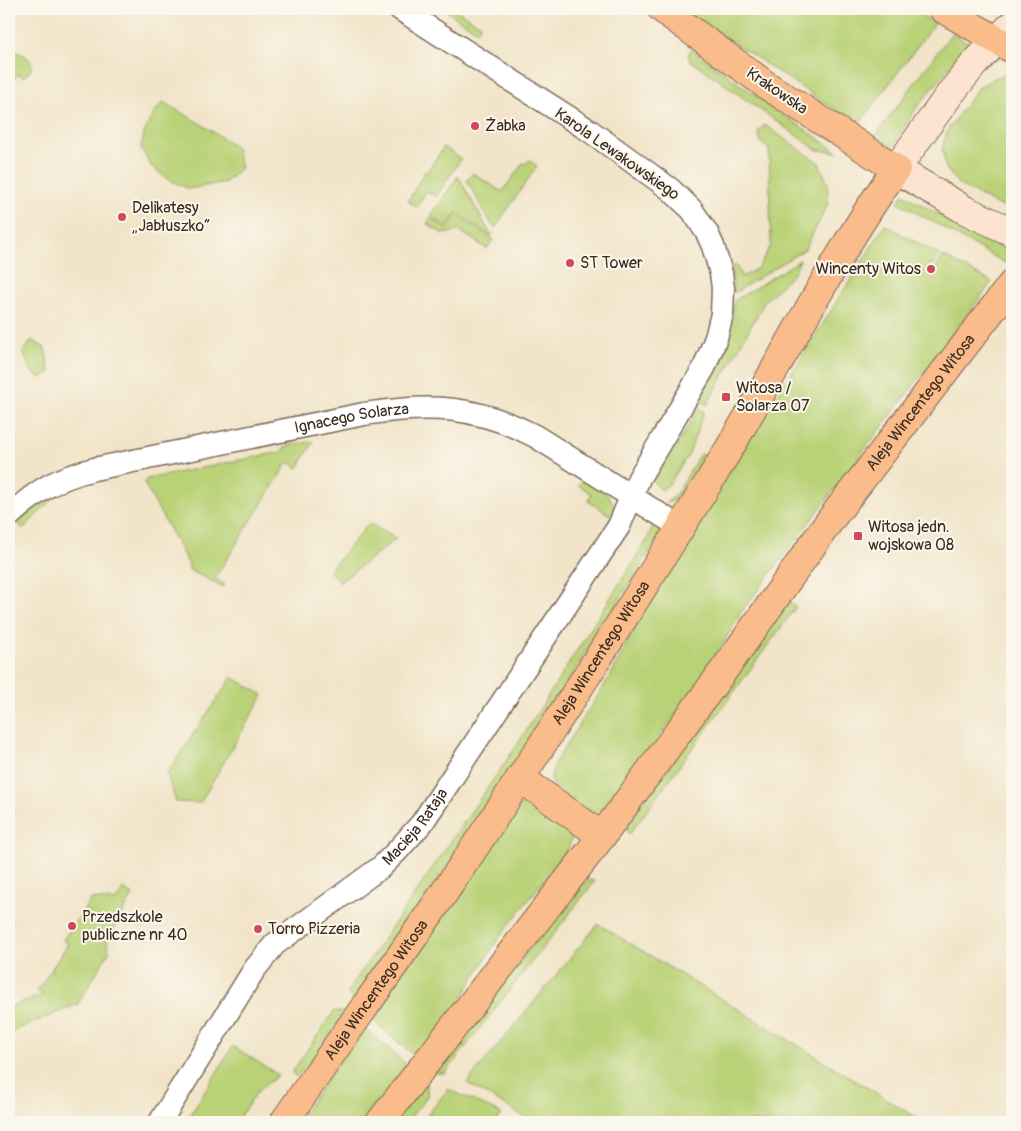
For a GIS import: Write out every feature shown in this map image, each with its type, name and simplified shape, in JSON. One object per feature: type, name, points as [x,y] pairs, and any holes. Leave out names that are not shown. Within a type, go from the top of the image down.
[{"type":"main road","name":"Krakowska","points":[[662,9],[766,85],[896,169]]},
{"type":"main road","points":[[943,9],[1007,38],[974,64],[896,169],[966,210],[1012,232]]},
{"type":"main road","name":"Aleja Wincentego Witosa","points":[[284,1122],[448,888],[520,778],[713,474],[827,276],[869,208],[896,169]]},
{"type":"main road","name":"Aleja Wincentego Witosa","points":[[380,1122],[602,836],[729,663],[831,519],[1012,284]]},
{"type":"main road","points":[[520,778],[602,836]]},
{"type":"street","name":"Karola Lewakowskiego","points":[[400,9],[590,131],[670,188],[692,210],[707,232],[717,258],[723,288],[722,314],[716,338],[704,368],[630,496]]},
{"type":"street","name":"Ignacego Solarza","points":[[9,516],[46,486],[67,476],[94,469],[336,419],[393,409],[435,407],[460,410],[503,420],[535,436],[680,527]]},
{"type":"street","name":"Macieja Rataja","points":[[160,1122],[254,970],[275,944],[381,867],[422,823],[619,526],[630,496]]},
{"type":"green space","points":[[443,9],[454,9],[481,25],[477,31]]},
{"type":"green space","points":[[683,9],[910,9],[935,23],[858,125]]},
{"type":"green space","points":[[952,33],[969,43],[915,110],[892,148],[875,136]]},
{"type":"green space","points":[[691,49],[838,152],[817,150],[690,60],[688,55]]},
{"type":"green space","points":[[14,52],[24,55],[31,61],[32,65],[29,73],[24,77],[18,74],[9,87],[9,53]]},
{"type":"green space","points":[[1012,75],[1012,209],[1000,206],[958,184],[946,168],[942,148],[948,129],[978,88],[996,77]]},
{"type":"green space","points":[[163,102],[236,147],[241,168],[226,182],[189,189],[167,179],[151,166],[141,148],[142,141],[148,124]]},
{"type":"green space","points":[[763,126],[766,126],[819,163],[828,184],[827,206],[805,249],[734,293],[731,267],[736,265],[742,277],[758,268],[771,245],[769,149],[761,143],[758,132]]},
{"type":"green space","points":[[444,147],[461,159],[436,197],[427,191],[416,207],[408,201],[425,171],[427,172]]},
{"type":"green space","points":[[529,160],[537,166],[495,228],[467,181],[473,173],[502,192],[523,163],[526,164]]},
{"type":"green space","points":[[458,176],[490,233],[493,234],[491,236],[456,213],[446,227],[431,216]]},
{"type":"green space","points":[[903,194],[952,222],[1012,252],[1005,263],[898,202]]},
{"type":"green space","points":[[456,215],[493,239],[487,249],[460,231],[443,234],[427,224],[430,218],[447,229]]},
{"type":"green space","points":[[885,225],[940,255],[933,265],[931,264],[927,269],[932,274],[943,256],[992,282],[742,611],[700,683],[605,808],[598,811],[586,809],[568,798],[553,783],[551,777],[555,763],[612,673],[653,593]]},
{"type":"green space","points":[[800,260],[793,274],[765,301],[707,405],[696,399],[729,330],[734,301]]},
{"type":"green space","points":[[32,340],[45,348],[50,373],[40,378],[31,371],[23,352]]},
{"type":"green space","points":[[693,405],[704,411],[689,454],[670,483],[662,490],[650,479],[668,447],[676,447],[697,411]]},
{"type":"green space","points":[[314,441],[298,468],[288,462],[215,578],[225,585],[223,587],[189,570],[189,565],[144,483],[147,479],[280,452],[288,446]]},
{"type":"green space","points":[[700,454],[704,455],[694,482],[683,498],[667,503],[679,490]]},
{"type":"green space","points":[[583,480],[586,480],[607,494],[613,504],[613,517],[588,501],[592,494],[578,485]]},
{"type":"green space","points":[[65,487],[23,529],[16,522]]},
{"type":"green space","points":[[654,522],[659,528],[660,535],[494,798],[352,1002],[348,991],[517,745],[647,540]]},
{"type":"green space","points":[[369,523],[396,539],[340,582],[329,571]]},
{"type":"green space","points":[[789,601],[796,607],[629,835],[626,826]]},
{"type":"green space","points":[[232,677],[263,695],[200,803],[176,802],[167,773]]},
{"type":"green space","points":[[530,801],[569,825],[571,837],[568,849],[498,939],[455,1009],[417,1058],[370,1018],[515,809]]},
{"type":"green space","points":[[590,880],[595,881],[445,1073],[434,1073],[580,885]]},
{"type":"green space","points":[[123,889],[133,895],[107,940],[109,952],[78,1004],[9,1033],[9,1007],[43,995],[37,991],[68,944],[63,940],[91,899],[116,901]]},
{"type":"green space","points":[[598,924],[924,1122],[533,1122],[467,1083]]},
{"type":"green space","points":[[334,1011],[345,1013],[312,1061],[296,1077],[292,1072]]},
{"type":"green space","points":[[364,1027],[409,1067],[366,1122],[297,1122]]},
{"type":"green space","points":[[233,1046],[278,1075],[257,1092],[236,1122],[186,1122]]},
{"type":"green space","points":[[426,1082],[428,1095],[407,1122],[395,1122]]},
{"type":"green space","points":[[448,1089],[502,1114],[494,1122],[422,1122]]},
{"type":"place","name":"Żabka","points":[[475,126]]},
{"type":"place","name":"Delikatesy „Jabłuszko“","points":[[122,217]]},
{"type":"place","name":"ST Tower","points":[[570,263]]},
{"type":"place","name":"Wincenty Witos","points":[[931,269]]},
{"type":"place","name":"Witosa / Solarza 07","points":[[726,397]]},
{"type":"place","name":"Witosa jedn. wojskowa 08","points":[[858,536]]},
{"type":"place","name":"Przedszkole publiczne nr 40","points":[[72,926]]},
{"type":"place","name":"Torro Pizzeria","points":[[258,929]]}]
